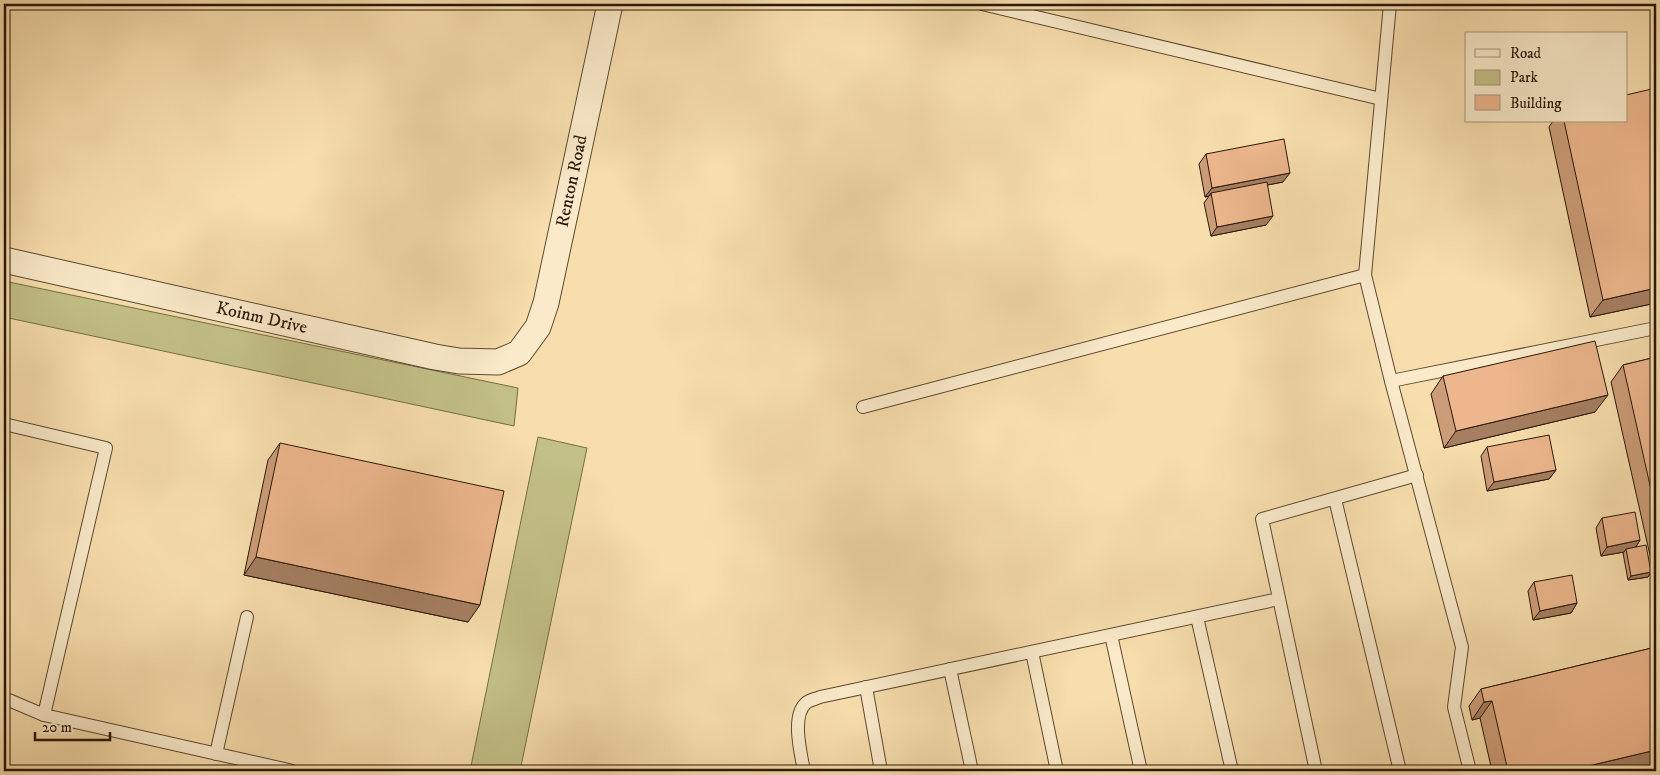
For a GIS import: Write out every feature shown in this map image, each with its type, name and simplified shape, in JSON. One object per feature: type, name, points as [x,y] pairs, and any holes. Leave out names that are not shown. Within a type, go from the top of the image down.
[{"type":"street","name":"Renton Road","points":[[519,353],[538,327],[546,303],[610,4]]},
{"type":"street","name":"Koinm Drive","points":[[4,260],[435,357],[459,361],[498,362],[519,353]]},
{"type":"lane","points":[[982,4],[1381,99]]},
{"type":"lane","points":[[1390,4],[1365,275],[1391,381],[1462,647],[1454,707],[1470,771]]},
{"type":"lane","points":[[863,407],[1365,275]]},
{"type":"lane","points":[[1391,381],[1656,328]]},
{"type":"lane","points":[[4,424],[106,448],[44,715]]},
{"type":"lane","points":[[1316,771],[1262,519],[1417,475]]},
{"type":"lane","points":[[1336,499],[1400,771]]},
{"type":"lane","points":[[804,771],[798,733],[798,717],[806,703],[820,697],[1279,599]]},
{"type":"lane","points":[[216,754],[247,617]]},
{"type":"lane","points":[[1197,617],[1232,771]]},
{"type":"lane","points":[[1111,635],[1141,771]]},
{"type":"lane","points":[[1032,652],[1057,771]]},
{"type":"lane","points":[[950,669],[972,771]]},
{"type":"lane","points":[[866,687],[881,771]]},
{"type":"lane","points":[[4,698],[44,715],[293,771]]},
{"type":"green space","points":[[4,281],[518,388],[514,426],[4,317]]},
{"type":"green space","points":[[538,437],[587,448],[520,771],[470,771]]},
{"type":"building","points":[[1656,88],[1656,288],[1603,300],[1564,122],[1628,122],[1628,95]]},
{"type":"building","points":[[1284,139],[1290,173],[1212,188],[1206,154]]},
{"type":"building","points":[[1267,182],[1273,216],[1217,227],[1211,193]]},
{"type":"building","points":[[1595,341],[1608,395],[1456,431],[1443,376]]},
{"type":"building","points":[[1656,357],[1656,512],[1623,365]]},
{"type":"building","points":[[1549,435],[1556,470],[1494,482],[1487,447]]},
{"type":"building","points":[[280,443],[504,491],[480,605],[256,557]]},
{"type":"building","points":[[1635,512],[1640,540],[1607,547],[1602,518]]},
{"type":"building","points":[[1646,545],[1651,572],[1631,576],[1626,549]]},
{"type":"building","points":[[1572,575],[1577,603],[1540,611],[1534,582]]},
{"type":"building","points":[[1656,647],[1656,750],[1567,771],[1508,771],[1492,701],[1484,702],[1481,689]]}]
